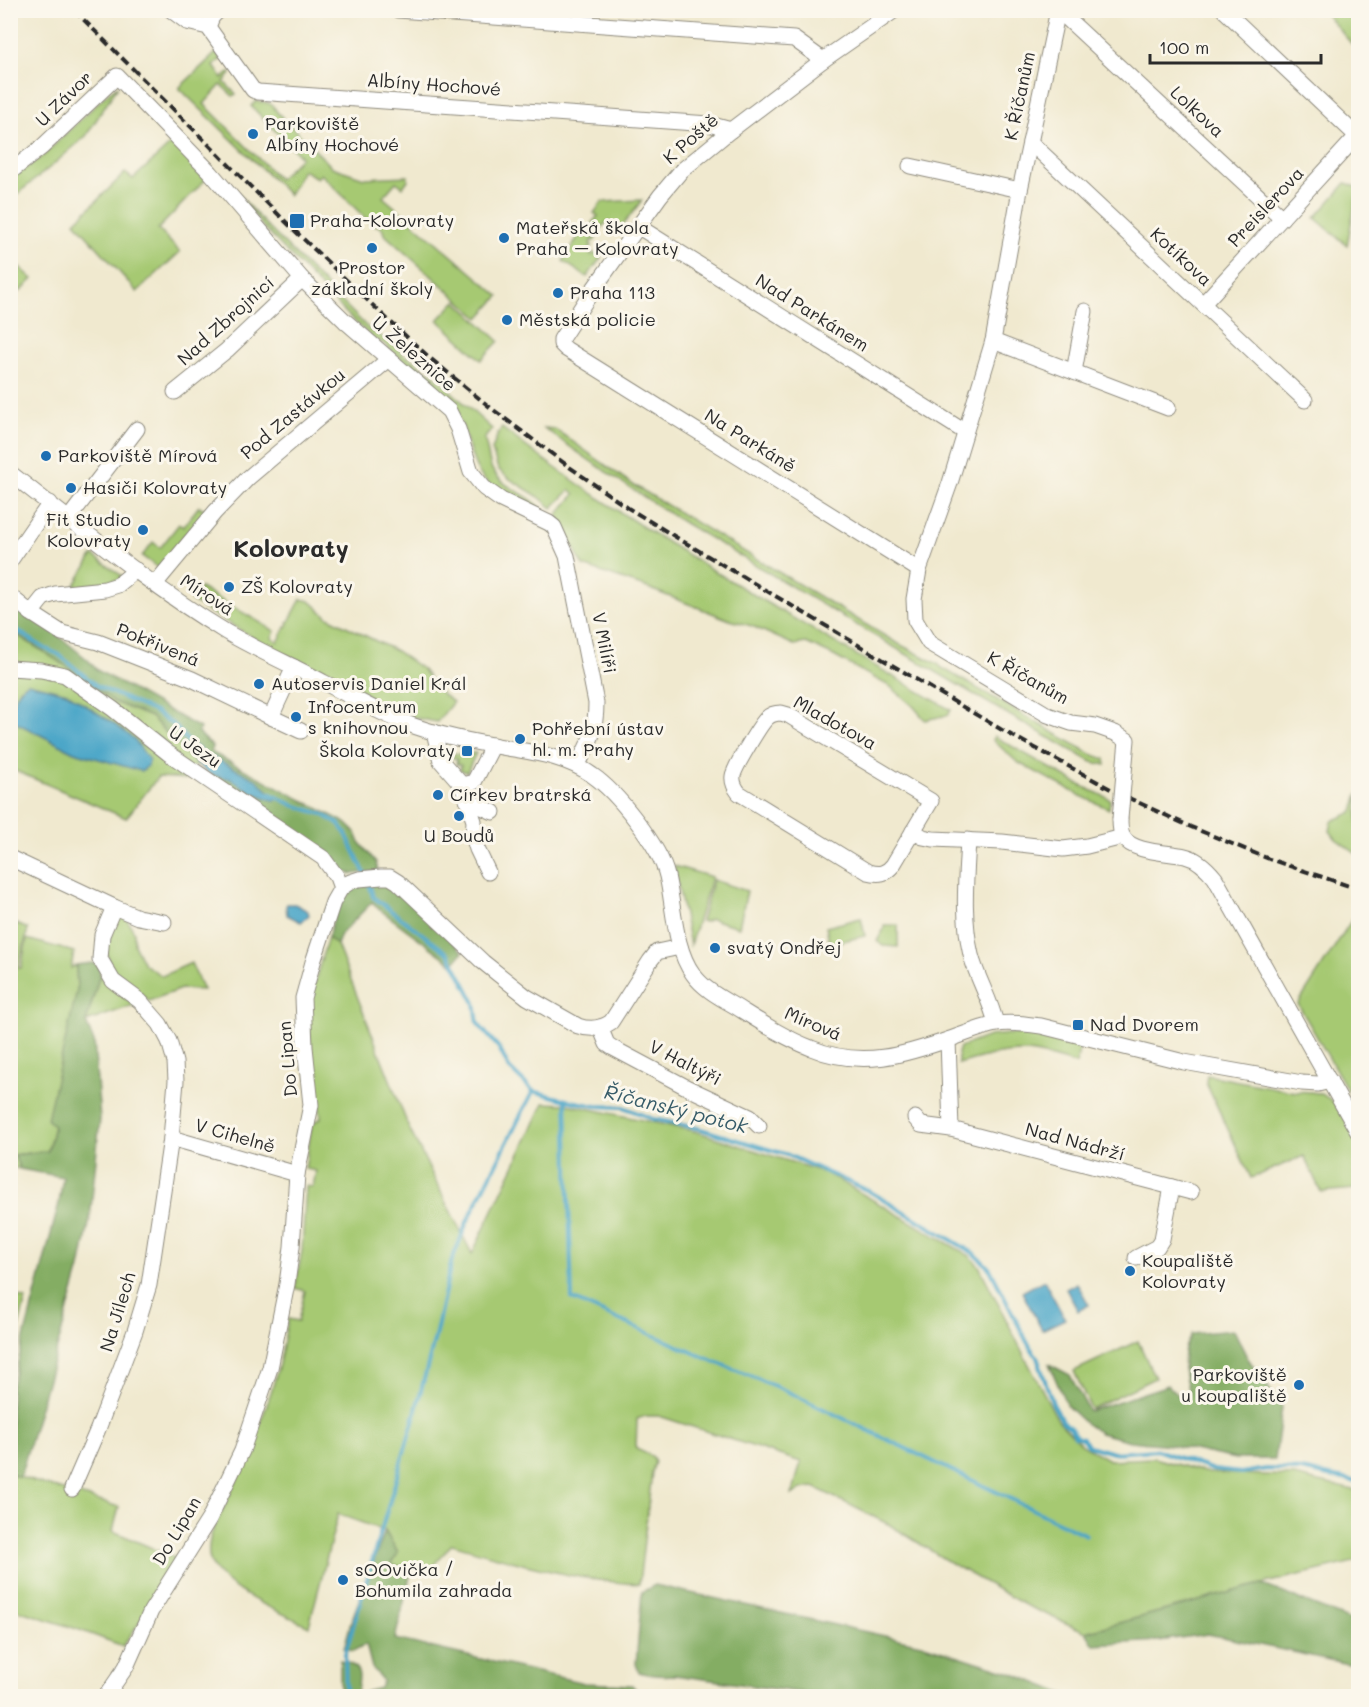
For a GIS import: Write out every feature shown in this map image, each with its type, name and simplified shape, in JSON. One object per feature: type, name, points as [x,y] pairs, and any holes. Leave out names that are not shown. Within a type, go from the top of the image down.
[{"type":"street","points":[[171,10],[187,22],[208,27],[212,17],[219,10]]},
{"type":"street","points":[[398,10],[794,39],[823,60]]},
{"type":"street","name":"K Poště","points":[[561,344],[561,339],[585,301],[660,196],[681,171],[823,60],[895,10]]},
{"type":"street","name":"K Říčanům","points":[[1058,10],[1020,190],[993,341],[950,483],[919,570],[914,599],[915,620],[929,643],[1048,715],[1071,723],[1095,726],[1127,740],[1120,819],[1123,837]]},
{"type":"street","name":"Lolkova","points":[[1058,10],[1282,218]]},
{"type":"street","points":[[1224,10],[1358,137]]},
{"type":"street","name":"Albíny Hochové","points":[[208,27],[254,90],[709,124],[731,130]]},
{"type":"street","name":"U Závor","points":[[10,172],[42,147],[117,76]]},
{"type":"street","name":"U Železnice","points":[[117,76],[211,173],[302,279],[345,321],[449,411],[471,472],[484,489],[554,527]]},
{"type":"street","name":"Preislerova","points":[[1203,304],[1358,137]]},
{"type":"street","name":"Kotíkova","points":[[1030,142],[1305,400]]},
{"type":"street","points":[[910,166],[1020,190]]},
{"type":"street","name":"Nad Parkánem","points":[[639,227],[965,432]]},
{"type":"street","name":"Nad Zbrojnicí","points":[[175,392],[227,350],[302,279]]},
{"type":"street","points":[[1074,372],[1084,311]]},
{"type":"street","points":[[993,341],[1168,408]]},
{"type":"street","name":"Na Parkáně","points":[[561,344],[919,570]]},
{"type":"street","name":"Pod Zastávkou","points":[[155,584],[215,512],[248,478],[389,359]]},
{"type":"street","points":[[69,518],[137,429]]},
{"type":"street","name":"Mírová","points":[[10,473],[155,584],[227,632],[294,667],[404,723],[434,732],[553,756],[593,775],[613,793],[648,837],[662,860],[668,878],[680,947],[693,975],[701,984],[799,1043],[822,1052],[850,1058],[887,1058],[913,1052],[996,1024],[1021,1024],[1041,1026],[1184,1062],[1292,1081],[1318,1084],[1330,1081]]},
{"type":"street","points":[[10,561],[50,503]]},
{"type":"street","name":"V Milíři","points":[[554,527],[567,556],[596,703],[596,722],[578,766]]},
{"type":"street","points":[[31,613],[43,598],[55,594],[105,589],[118,585],[136,570]]},
{"type":"street","name":"Pokřivená","points":[[10,596],[62,633],[98,642],[192,679],[301,731]]},
{"type":"street","points":[[271,717],[294,667]]},
{"type":"street","name":"U Jezu","points":[[10,668],[41,670],[65,675],[113,709],[168,753],[323,858],[337,877],[341,888]]},
{"type":"street","name":"Mladotova","points":[[780,713],[788,715],[931,801],[913,831],[890,869],[880,874],[868,872],[739,794],[733,781],[734,771],[768,717],[780,713]]},
{"type":"street","points":[[434,732],[441,761],[462,785],[474,821],[473,837],[488,873]]},
{"type":"street","points":[[462,785],[474,782],[491,753],[493,745]]},
{"type":"street","points":[[468,801],[493,812]]},
{"type":"street","points":[[913,831],[923,837],[933,839],[1002,842],[1063,849],[1123,837],[1128,843],[1137,847],[1185,856],[1201,864],[1215,878],[1238,916],[1359,1132]]},
{"type":"street","points":[[968,840],[966,931],[974,965],[996,1024]]},
{"type":"street","points":[[10,858],[138,917],[164,922]]},
{"type":"street","points":[[341,888],[359,879],[390,877],[483,962],[527,996],[578,1026],[592,1029],[614,1018],[657,952],[680,947]]},
{"type":"street","name":"Do Lipan","points":[[106,1696],[126,1667],[151,1611],[209,1519],[242,1451],[270,1368],[292,1247],[297,1174],[311,1105],[303,998],[333,902],[341,888]]},
{"type":"street","name":"V Cihelně","points":[[114,907],[102,935],[100,959],[113,981],[140,1001],[160,1024],[169,1041],[175,1062],[176,1081],[171,1138],[297,1174]]},
{"type":"street","name":"V Haltýři","points":[[600,1027],[607,1044],[613,1048],[688,1088],[750,1117],[759,1126]]},
{"type":"street","points":[[948,1040],[951,1129]]},
{"type":"street","name":"Nad Nádrží","points":[[915,1118],[921,1125],[951,1129],[1191,1192]]},
{"type":"street","name":"Na Jílech","points":[[72,1489],[98,1429],[135,1331],[149,1285],[171,1138]]},
{"type":"street","points":[[1136,1258],[1160,1245],[1172,1187]]},
{"type":"green space","points":[[1323,11],[1358,11],[1358,51]]},
{"type":"green space","points":[[217,52],[221,59],[214,66],[222,78],[230,72],[231,74],[224,82],[236,94],[233,96],[221,85],[204,104],[279,179],[301,157],[251,106],[256,101],[271,104],[332,167],[364,178],[408,176],[403,187],[396,182],[383,197],[499,296],[479,318],[384,234],[382,228],[369,222],[321,174],[317,178],[303,170],[289,195],[179,88]]},
{"type":"green space","points":[[118,86],[86,136],[11,199],[10,180],[44,155]]},
{"type":"green space","points":[[173,142],[207,178],[158,229],[180,252],[137,292],[75,222],[125,173],[133,179]]},
{"type":"green space","points":[[1346,183],[1358,188],[1347,245],[1315,218]]},
{"type":"green space","points":[[237,193],[372,332],[388,340],[405,356],[415,361],[425,371],[429,371],[492,429],[484,439],[493,471],[498,478],[533,501],[545,513],[498,491],[483,478],[474,462],[459,417],[449,401],[383,343],[374,340],[349,316],[263,227]]},
{"type":"green space","points":[[642,200],[620,229],[610,222],[600,229],[592,223],[598,216],[594,213],[602,202]]},
{"type":"green space","points":[[583,229],[596,238],[590,243],[592,245],[587,252],[592,255],[594,253],[601,258],[587,277],[563,261]]},
{"type":"green space","points":[[15,263],[33,279],[20,292],[11,283],[11,267]]},
{"type":"green space","points":[[456,301],[499,341],[481,360],[438,320]]},
{"type":"green space","points":[[502,428],[558,470],[645,528],[951,710],[948,715],[925,720],[891,687],[806,643],[794,645],[752,626],[583,566],[557,515],[575,494],[570,490],[552,508],[498,469],[492,450]]},
{"type":"green space","points":[[544,428],[555,429],[632,484],[895,642],[938,664],[1091,754],[1105,759],[1106,765],[1092,762],[1002,711],[686,524]]},
{"type":"green space","points":[[199,506],[206,510],[158,568],[142,556],[153,542],[160,548],[179,524],[183,527]]},
{"type":"green space","points":[[93,555],[122,576],[121,579],[73,588]]},
{"type":"green space","points":[[200,588],[275,631],[272,638],[278,642],[301,599],[310,601],[328,617],[396,651],[422,669],[442,694],[453,702],[437,722],[405,716],[274,650],[191,601]]},
{"type":"green space","points":[[10,596],[97,670],[200,728],[198,732],[213,747],[211,752],[346,823],[356,833],[360,843],[376,862],[378,871],[352,874],[342,871],[267,816],[264,808],[245,795],[235,794],[196,764],[151,717],[114,702],[63,664],[11,631]]},
{"type":"green space","points":[[11,631],[63,664],[114,702],[151,717],[196,764],[187,779],[158,777],[126,818],[11,769],[11,720],[74,752],[141,770],[134,739],[67,693],[28,683],[20,688],[11,711]]},
{"type":"green space","points":[[994,736],[1080,785],[1110,799],[1109,809],[1017,762],[993,740]]},
{"type":"green space","points":[[453,753],[469,756],[476,753],[467,772],[460,770],[461,765],[456,764],[457,759],[452,758]]},
{"type":"green space","points":[[1358,793],[1358,855],[1336,839],[1330,831],[1332,821],[1353,812]]},
{"type":"green space","points":[[674,866],[712,877],[690,945]]},
{"type":"green space","points":[[713,880],[747,891],[739,927],[711,919],[701,921]]},
{"type":"green space","points":[[381,882],[393,885],[463,952],[453,964],[372,902],[341,934],[337,945],[328,937],[338,907],[346,894],[358,886]]},
{"type":"green space","points":[[1358,910],[1358,1108],[1298,1004]]},
{"type":"green space","points":[[118,916],[127,919],[134,932],[134,944],[144,964],[162,976],[191,963],[203,990],[181,989],[149,1001],[121,978],[107,956],[109,939]]},
{"type":"green space","points":[[861,918],[865,936],[830,944],[826,927]]},
{"type":"green space","points":[[10,921],[28,929],[18,968],[21,968],[27,939],[74,952],[71,968],[76,965],[77,990],[48,1151],[14,1155],[20,1169],[10,1167]]},
{"type":"green space","points":[[884,925],[898,925],[898,947],[883,946],[877,941]]},
{"type":"green space","points":[[328,937],[337,945],[409,1128],[472,1254],[544,1103],[567,1104],[694,1131],[826,1173],[970,1256],[979,1266],[1058,1420],[1082,1445],[1109,1460],[1154,1458],[1208,1473],[1294,1476],[1358,1491],[1358,1561],[1261,1584],[1086,1632],[1025,1605],[890,1525],[814,1487],[801,1489],[792,1495],[801,1462],[659,1416],[645,1416],[637,1419],[636,1449],[652,1456],[655,1461],[639,1584],[568,1575],[452,1544],[431,1568],[398,1567],[391,1565],[398,1553],[385,1531],[338,1514],[309,1626],[254,1600],[218,1573],[210,1560],[209,1545],[211,1535],[265,1411],[278,1368],[288,1319],[298,1321],[305,1291],[295,1288],[302,1251],[306,1186],[313,1187],[316,1171],[305,1169],[312,1124],[321,1118],[308,1023],[310,998]]},
{"type":"green space","points":[[92,963],[99,965],[100,974],[86,1022],[94,1042],[100,1119],[90,1219],[80,1268],[20,1477],[11,1474],[11,1388],[59,1203],[63,1177],[20,1169],[14,1155],[48,1151],[54,1126],[47,1119],[77,990],[76,965]]},
{"type":"green space","points":[[100,974],[134,1005],[86,1022]]},
{"type":"green space","points":[[1037,1035],[1080,1046],[1076,1064],[1051,1056],[1016,1052],[991,1055],[958,1064],[960,1047],[989,1036]]},
{"type":"green space","points":[[1207,1075],[1296,1092],[1315,1092],[1328,1098],[1338,1108],[1358,1141],[1358,1198],[1355,1189],[1321,1192],[1304,1156],[1251,1178],[1206,1083]]},
{"type":"green space","points":[[10,1295],[26,1299],[11,1356]]},
{"type":"green space","points":[[1234,1330],[1247,1357],[1282,1407],[1275,1459],[1235,1459],[1171,1445],[1130,1441],[1100,1433],[1067,1406],[1049,1364],[1070,1375],[1089,1411],[1168,1385],[1183,1400],[1189,1394],[1184,1370],[1184,1356],[1192,1334]]},
{"type":"green space","points":[[1138,1341],[1155,1378],[1091,1409],[1074,1371]]},
{"type":"green space","points":[[10,1474],[119,1507],[113,1531],[182,1561],[123,1646],[11,1608]]},
{"type":"green space","points":[[385,1531],[398,1553],[391,1565],[412,1568],[395,1639],[584,1683],[632,1685],[639,1696],[364,1696],[366,1692],[380,1688],[383,1681],[372,1668],[366,1644],[353,1651],[344,1648],[351,1622]]},
{"type":"green space","points":[[1261,1584],[1358,1623],[1358,1666],[1208,1634],[1158,1641],[1094,1645],[1086,1632]]},
{"type":"green space","points":[[655,1585],[921,1644],[1009,1672],[1069,1696],[812,1694],[639,1672],[636,1664],[642,1592]]},
{"type":"green space","points":[[340,1660],[348,1662],[357,1669],[359,1683],[356,1696],[340,1696]]},
{"type":"water","points":[[28,683],[67,693],[113,723],[134,739],[149,760],[146,767],[141,771],[74,752],[11,720],[15,699]]},
{"type":"water","points":[[195,745],[205,753],[257,780],[277,799],[275,801],[251,792],[231,779],[209,774],[193,759],[189,751]]},
{"type":"water","points":[[287,904],[295,904],[308,911],[309,915],[301,922],[287,915]]},
{"type":"water","points":[[1044,1280],[1065,1319],[1042,1330],[1022,1292]]},
{"type":"water","points":[[1077,1283],[1089,1305],[1078,1311],[1066,1289]]},
{"type":"waterway","name":"Říčanský potok","points":[[10,626],[44,648],[58,654],[97,686],[155,712],[175,726],[195,751]]},
{"type":"waterway","name":"Říčanský potok","points":[[271,794],[293,805],[322,814],[339,824],[366,876]]},
{"type":"waterway","name":"Říčanský potok","points":[[369,883],[373,897],[449,954],[475,1003],[478,1024],[499,1048],[509,1068],[533,1091],[596,1106],[623,1107],[653,1119],[697,1128],[788,1155],[869,1191],[975,1254],[990,1269],[1037,1357],[1053,1404],[1063,1422],[1071,1428],[1075,1436],[1082,1438],[1089,1446],[1113,1453],[1157,1450],[1213,1470],[1241,1473],[1267,1469],[1301,1470],[1358,1482]]},
{"type":"waterway","points":[[346,1696],[345,1654],[412,1425],[451,1263],[467,1222],[533,1091]]},
{"type":"waterway","points":[[566,1100],[572,1299],[782,1389],[1086,1535]]},
{"type":"railway","points":[[74,10],[293,229],[431,359],[491,408],[628,508],[1002,730],[1116,792],[1191,827],[1269,859],[1358,889]]},
{"type":"place","name":"Parkoviště Albíny Hochové","points":[[253,134]]},
{"type":"place","name":"Praha-Kolovraty","points":[[297,221]]},
{"type":"place","name":"Mateřská škola Praha – Kolovraty","points":[[504,238]]},
{"type":"place","name":"Prostor základní školy","points":[[372,248]]},
{"type":"place","name":"Praha 113","points":[[558,293]]},
{"type":"place","name":"Městská policie","points":[[507,320]]},
{"type":"place","name":"Parkoviště Mírová","points":[[46,456]]},
{"type":"place","name":"Hasiči Kolovraty","points":[[71,488]]},
{"type":"place","name":"Fit Studio Kolovraty","points":[[143,530]]},
{"type":"place","name":"ZŠ Kolovraty","points":[[229,587]]},
{"type":"place","name":"Autoservis Daniel Král","points":[[259,684]]},
{"type":"place","name":"Infocentrum s knihovnou","points":[[296,717]]},
{"type":"place","name":"Pohřební ústav hl. m. Prahy","points":[[520,739]]},
{"type":"place","name":"Škola Kolovraty","points":[[467,751]]},
{"type":"place","name":"Církev bratrská","points":[[438,795]]},
{"type":"place","name":"U Boudů","points":[[459,816]]},
{"type":"place","name":"svatý Ondřej","points":[[715,948]]},
{"type":"place","name":"Nad Dvorem","points":[[1078,1025]]},
{"type":"place","name":"Koupaliště Kolovraty","points":[[1130,1271]]},
{"type":"place","name":"Parkoviště u koupaliště","points":[[1299,1385]]},
{"type":"place","name":"sOOvička / Bohumila zahrada","points":[[343,1580]]},
{"type":"district","name":"Kolovraty","points":[[291,549]]}]
